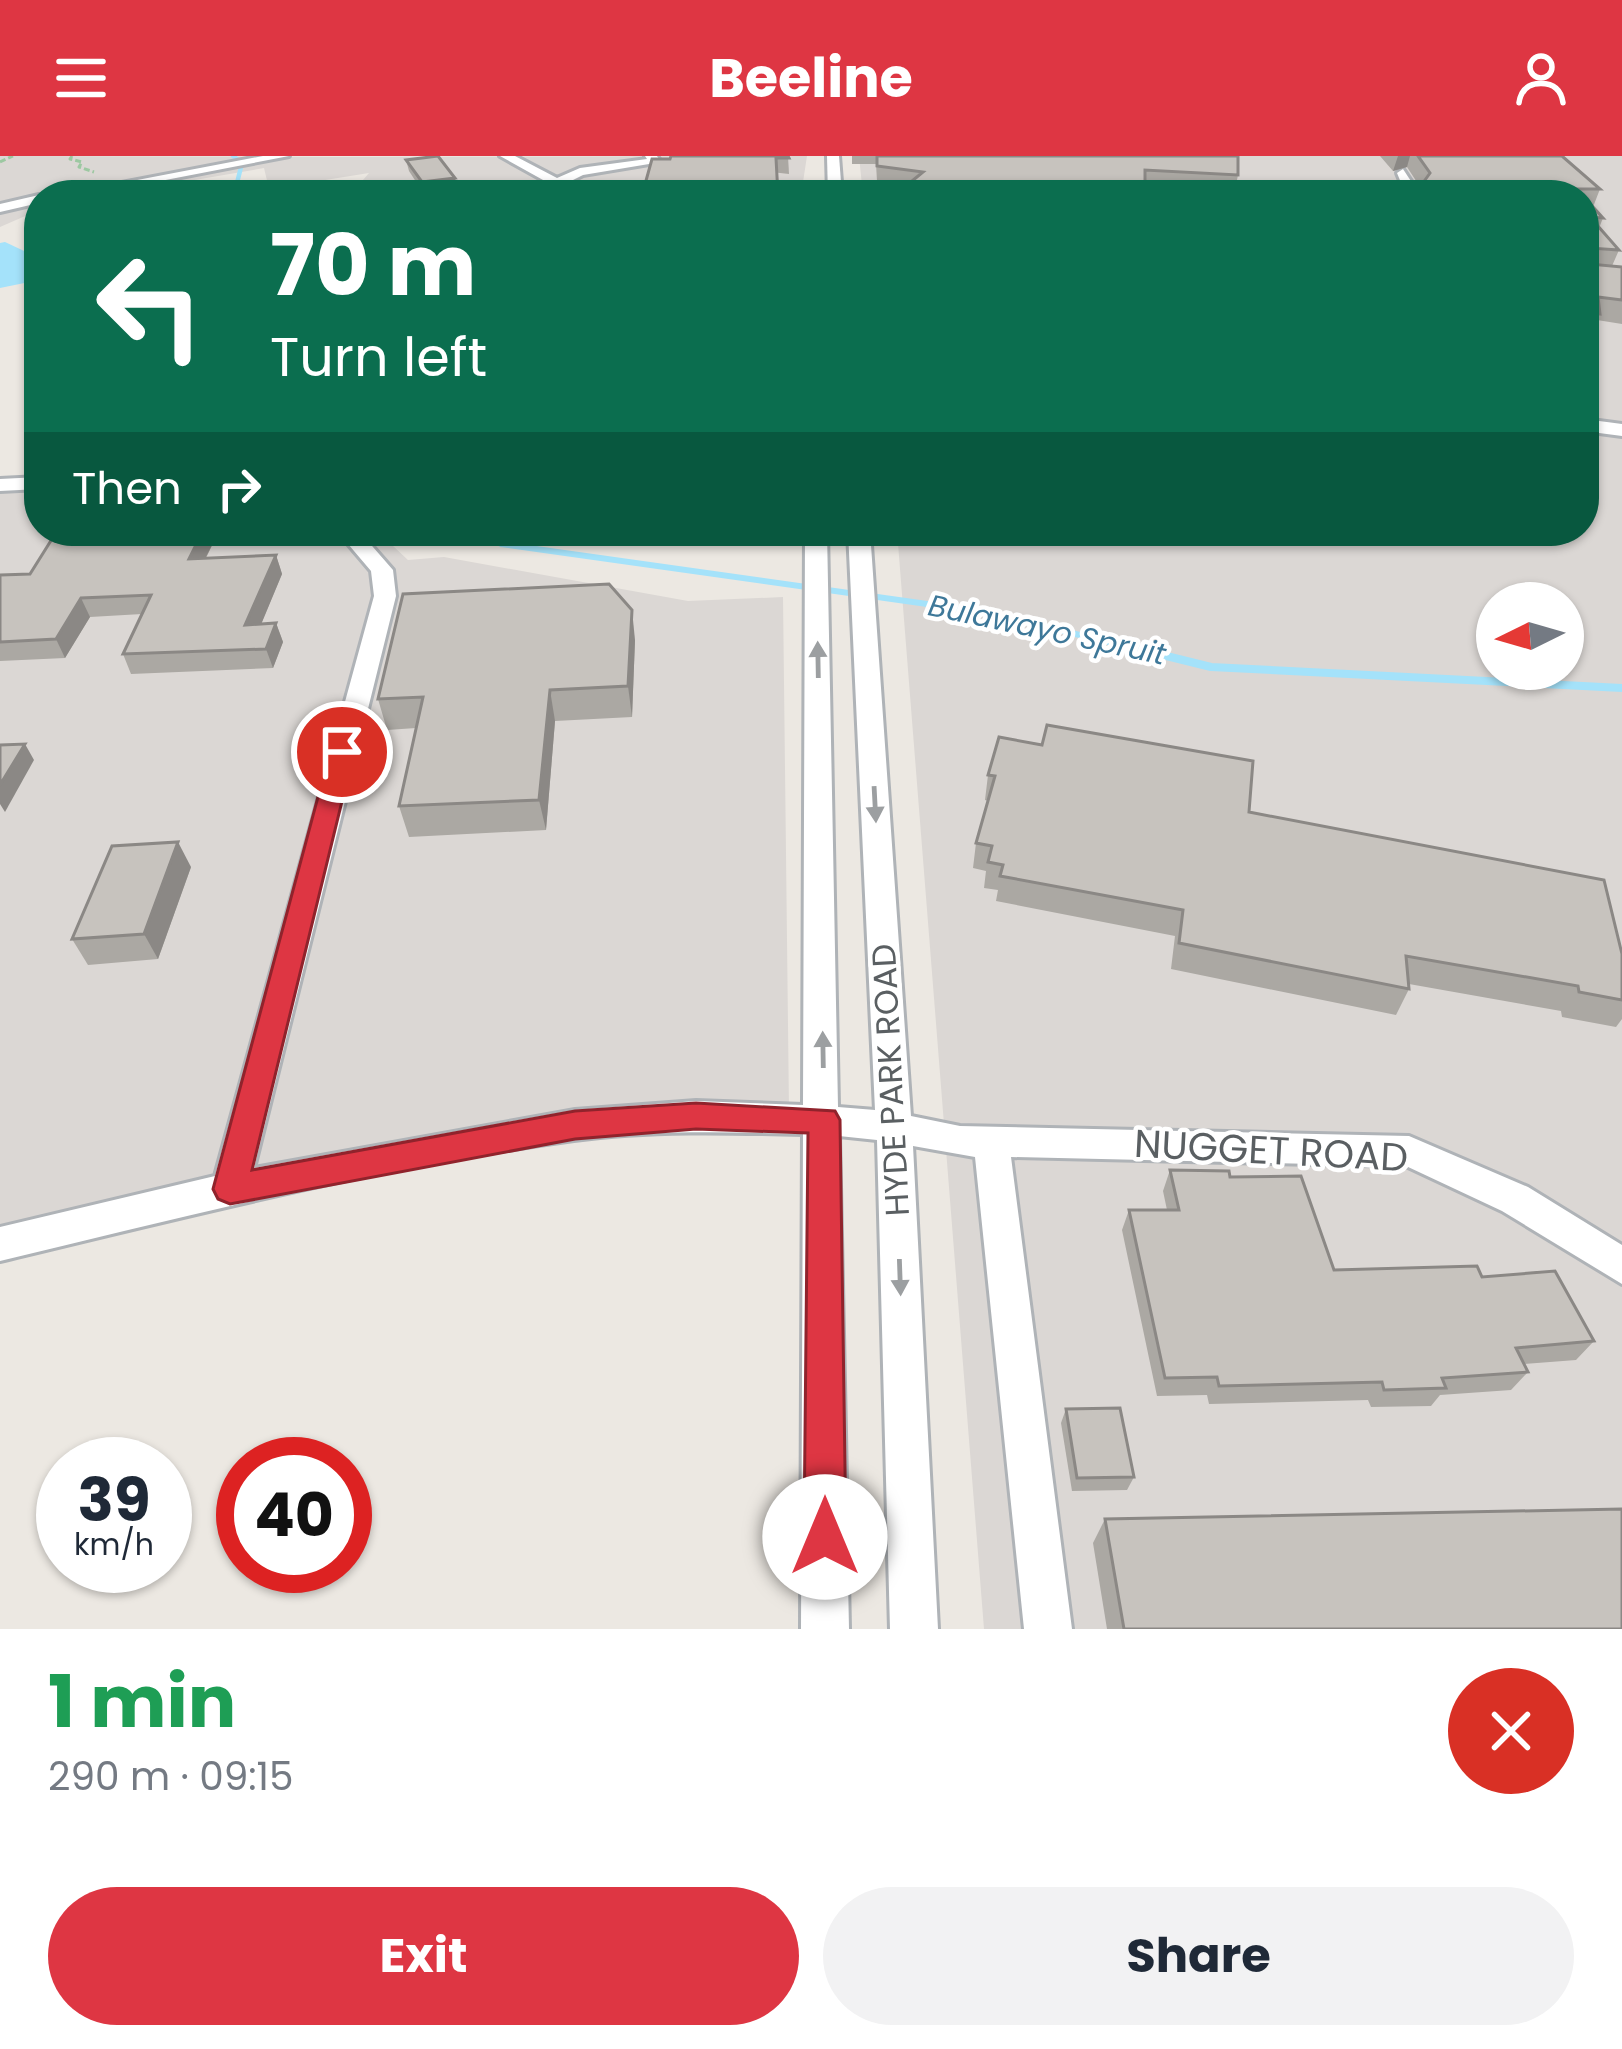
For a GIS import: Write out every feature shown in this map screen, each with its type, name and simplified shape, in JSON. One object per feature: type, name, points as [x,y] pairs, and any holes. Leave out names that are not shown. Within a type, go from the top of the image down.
[{"type":"street","points":[[158,180],[283,156]]},
{"type":"street","points":[[506,156],[551,180]]},
{"type":"street","points":[[563,180],[580,172],[655,162],[651,156]]},
{"type":"street","points":[[1403,173],[1406,180]]},
{"type":"street","points":[[230,1189],[385,596],[382,570],[361,546]]},
{"type":"street","name":"HYDE PARK ROAD","points":[[816,546],[825,1629]]},
{"type":"street","name":"HYDE PARK ROAD","points":[[860,546],[894,1127],[914,1629]]},
{"type":"street","name":"NUGGET ROAD","points":[[0,1244],[230,1189],[575,1125],[696,1116],[824,1120],[894,1127],[960,1141],[1409,1151],[1515,1199],[1622,1266]]},
{"type":"street","points":[[992,1140],[1048,1629]]},
{"type":"path","points":[[0,162],[13,156]]},
{"type":"shaded area","points":[[0,156],[807,156],[803,180],[363,180],[369,173],[325,180],[267,180],[264,168],[194,180],[24,180],[24,217],[0,227]]},
{"type":"shaded area","points":[[859,156],[1622,156],[1622,1629],[984,1629],[898,546],[1599,546],[1599,180],[861,180]]},
{"type":"shaded area","points":[[24,478],[24,546],[393,546],[408,560],[444,557],[688,601],[783,597],[789,1111],[698,1104],[0,1233],[0,479]]},
{"type":"water","points":[[0,243],[24,251],[24,283],[0,288]]},
{"type":"building","points":[[438,156],[455,178],[421,180],[406,160]]},
{"type":"building","points":[[671,156],[789,158],[776,158],[777,180],[646,180],[652,159]]},
{"type":"building","points":[[877,156],[1238,156],[1238,175],[1145,170],[1145,180],[913,180],[923,172],[877,166]]},
{"type":"building","points":[[1418,156],[1562,156],[1590,180],[1425,180],[1430,173]]},
{"type":"building","points":[[1599,227],[1619,250],[1599,249]]},
{"type":"building","points":[[1599,265],[1622,267],[1622,300],[1599,297]]},
{"type":"building","points":[[48,546],[196,546],[189,559],[276,555],[245,625],[276,623],[266,649],[123,654],[151,595],[81,598],[56,639],[0,642],[0,575],[30,574]]},
{"type":"building","points":[[609,584],[632,610],[628,686],[550,690],[539,800],[399,806],[423,697],[378,699],[403,594]]},
{"type":"building","points":[[1047,725],[1253,761],[1249,812],[1604,880],[1622,954],[1622,1000],[1579,992],[1578,986],[1406,956],[1409,989],[1179,943],[1183,910],[1000,876],[1003,865],[988,862],[992,846],[976,843],[995,776],[988,775],[999,737],[1042,745]]},
{"type":"building","points":[[25,744],[0,785],[0,745]]},
{"type":"building","points":[[178,842],[144,934],[72,939],[112,846]]},
{"type":"building","points":[[1170,1170],[1229,1171],[1230,1177],[1301,1176],[1334,1270],[1477,1266],[1482,1277],[1555,1271],[1594,1341],[1516,1348],[1528,1372],[1442,1378],[1446,1388],[1384,1390],[1382,1382],[1219,1386],[1217,1377],[1165,1378],[1129,1210],[1179,1210]]},
{"type":"building","points":[[1120,1408],[1134,1477],[1077,1478],[1066,1409]]},
{"type":"building","points":[[1622,1509],[1622,1629],[1124,1629],[1105,1519]]},
{"type":"waterway","name":"Bulawayo Spruit","points":[[233,156],[242,163],[238,180]]},
{"type":"waterway","name":"Bulawayo Spruit","points":[[515,546],[984,612],[1146,651]]},
{"type":"waterway","name":"Bulawayo Spruit","points":[[1134,648],[1211,667],[1622,688]]},
{"type":"route","points":[[342,752],[230,1189],[575,1125],[696,1116],[824,1120],[825,1537]]}]
